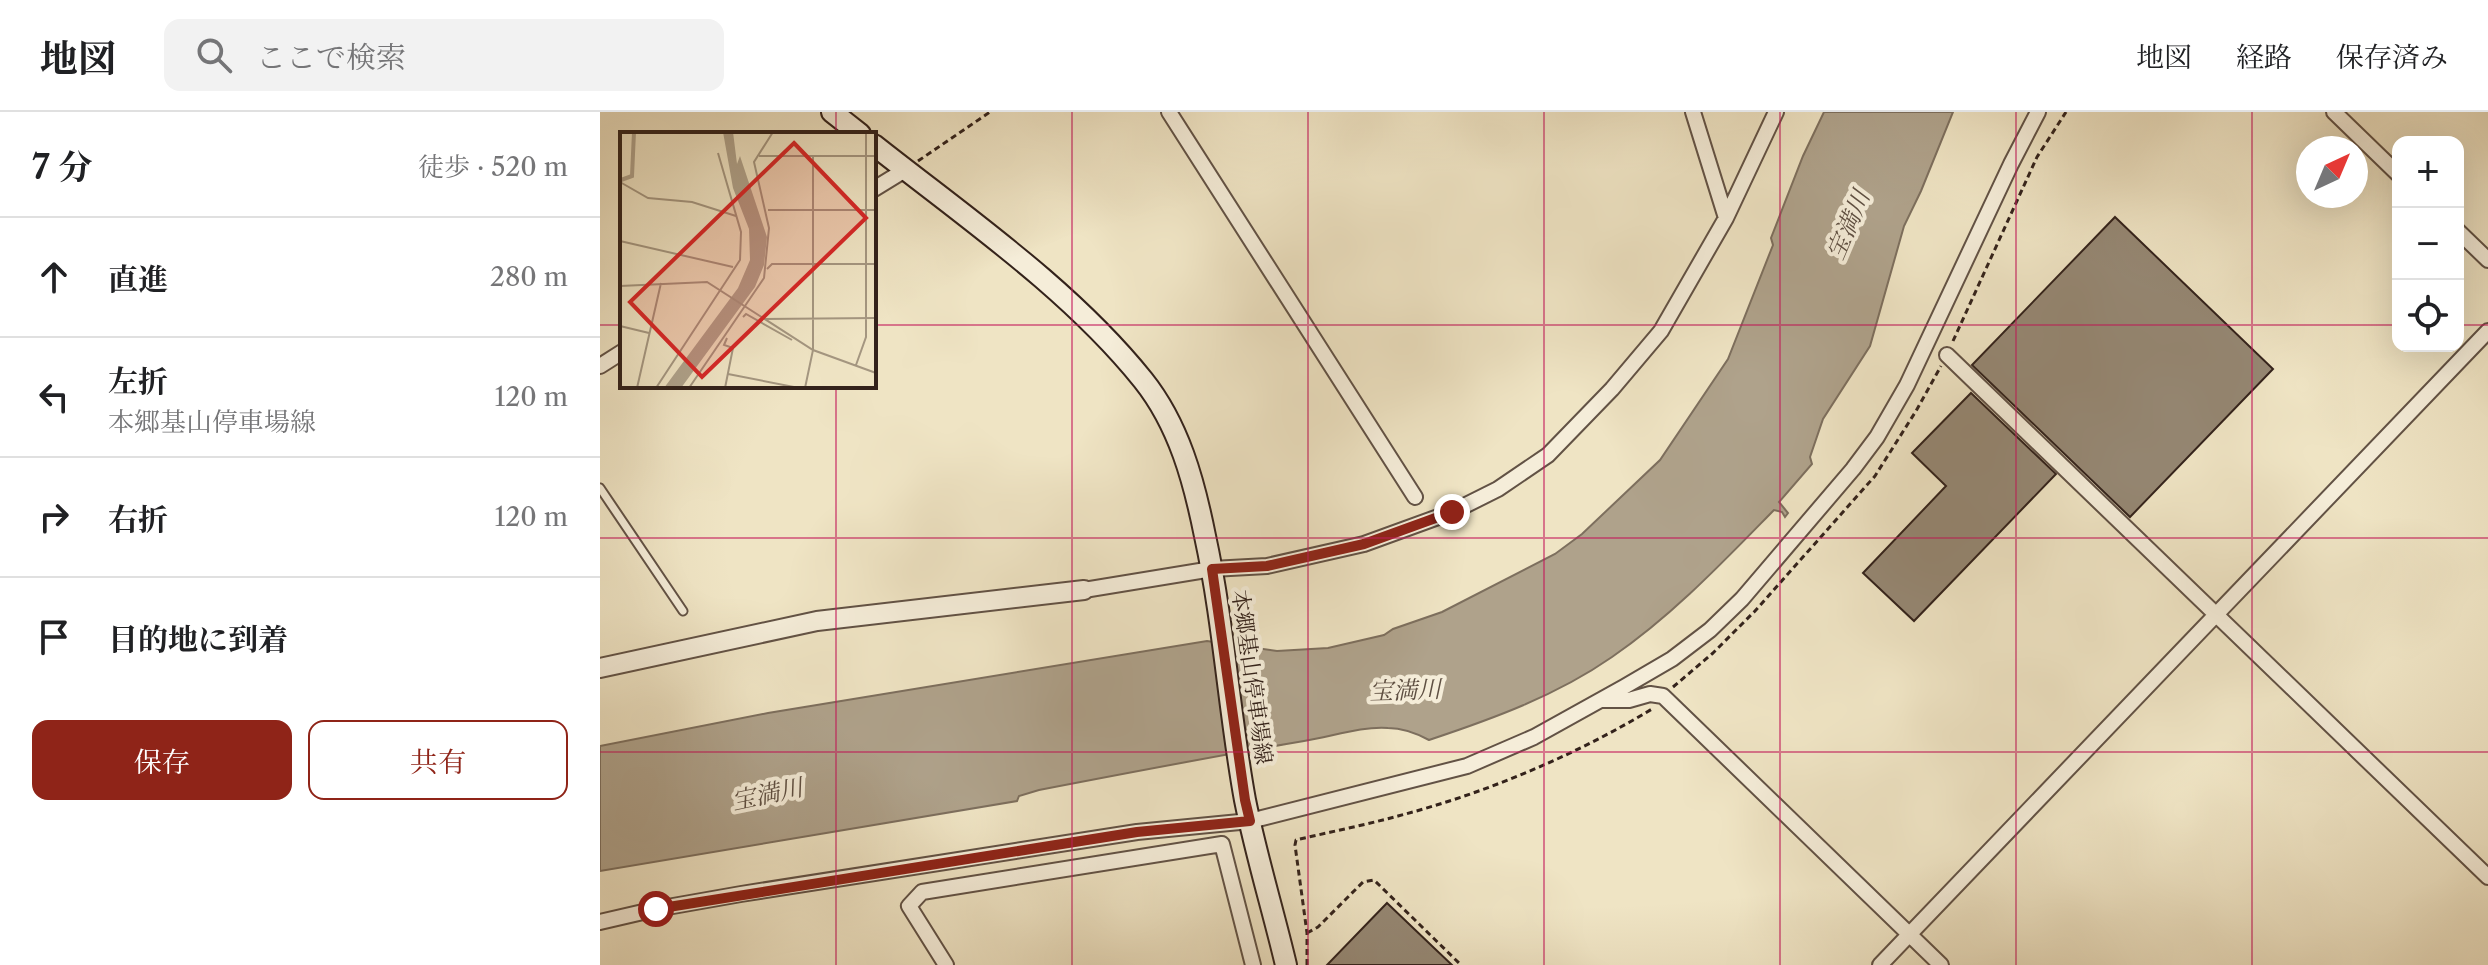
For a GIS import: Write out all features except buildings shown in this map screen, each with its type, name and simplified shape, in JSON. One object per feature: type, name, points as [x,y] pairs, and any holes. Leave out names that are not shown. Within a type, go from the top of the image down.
[{"type":"main road","points":[[832,112],[857,132]]},
{"type":"main road","name":"本郷基山停車場線","points":[[876,147],[1078,311],[1144,381],[1174,431],[1194,483],[1213,573],[1245,800],[1286,965]]},
{"type":"street","points":[[1169,112],[1415,497]]},
{"type":"street","points":[[1693,112],[1726,218]]},
{"type":"street","points":[[600,668],[817,621],[1267,566],[1364,544],[1423,524],[1498,489],[1548,455],[1612,389],[1661,331],[1726,218],[1776,112]]},
{"type":"street","points":[[600,922],[741,894],[1137,832],[1250,821],[1467,766],[1534,737],[1672,659],[1710,630],[1742,599],[1853,469],[1877,437],[1907,385],[2038,112]]},
{"type":"street","points":[[2334,112],[2392,168]]},
{"type":"street","points":[[876,188],[905,170]]},
{"type":"street","points":[[2464,237],[2488,260]]},
{"type":"street","points":[[1880,965],[2488,331]]},
{"type":"street","points":[[600,366],[620,353]]},
{"type":"street","points":[[1947,355],[2488,877]]},
{"type":"street","points":[[1599,700],[1629,700],[1650,694],[1663,696],[1941,965]]},
{"type":"street","points":[[946,965],[909,906],[922,892],[1222,844],[1253,965]]},
{"type":"lane","points":[[600,488],[683,611]]},
{"type":"path","points":[[905,170],[990,112]]},
{"type":"path","points":[[1307,965],[1307,933],[1296,840],[1400,816],[1509,779],[1640,716],[1660,705],[1663,696],[1755,611],[1875,476],[1916,411],[1947,355],[2037,157],[2066,112]]},
{"type":"path","points":[[1307,933],[1318,927],[1363,882],[1374,880],[1461,965]]},
{"type":"water","name":"宝満川","points":[[1824,112],[1953,112],[1904,226],[1870,346],[1823,419],[1810,457],[1812,464],[1779,502],[1788,513],[1785,517],[1782,512],[1774,510],[1676,606],[1591,671],[1523,705],[1429,740],[1399,729],[1357,730],[1039,790],[1019,796],[1017,801],[600,871],[600,746],[768,713],[1207,641],[1277,651],[1328,648],[1384,635],[1442,612],[1555,554],[1582,534],[1660,460],[1728,359],[1773,245],[1771,238]]},
{"type":"route","points":[[656,909],[1137,832],[1250,821],[1212,569],[1267,566],[1364,544],[1452,512]]}]
